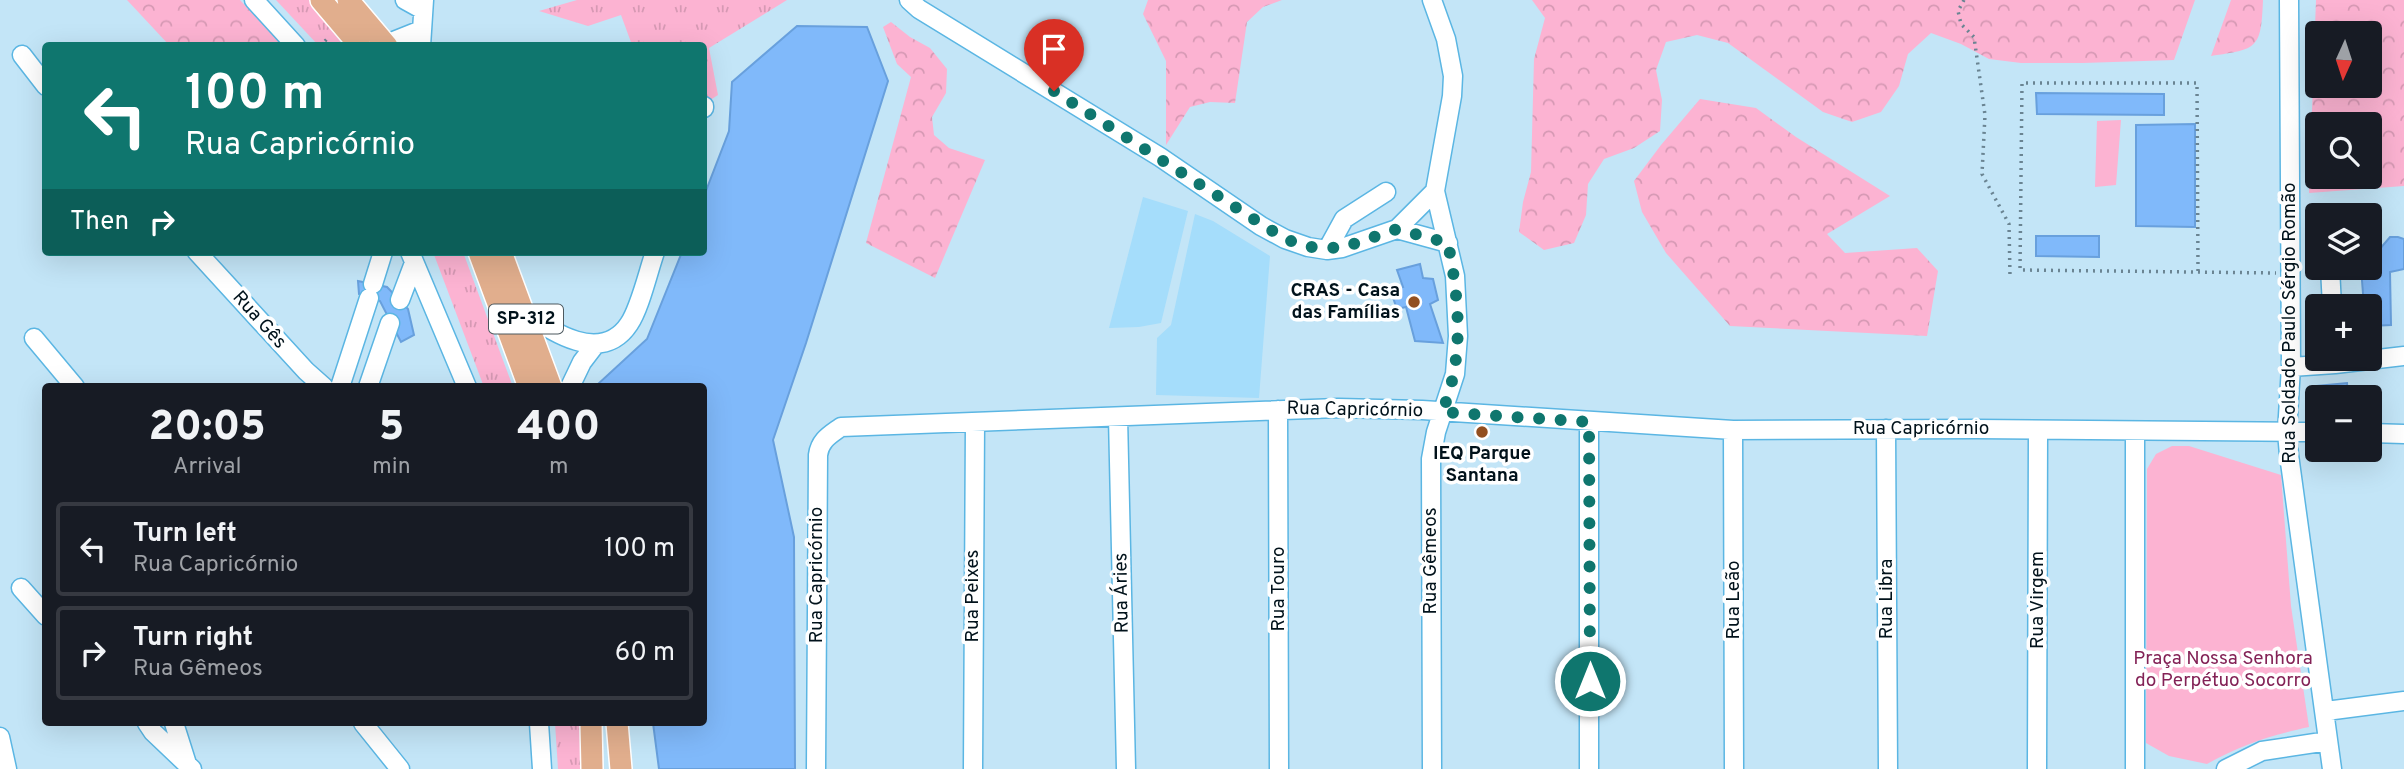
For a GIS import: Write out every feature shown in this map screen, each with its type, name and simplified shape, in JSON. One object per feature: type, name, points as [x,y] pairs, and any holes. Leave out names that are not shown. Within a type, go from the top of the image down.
[{"type":"main road","points":[[321,0],[357,42]]},
{"type":"main road","points":[[348,0],[384,42]]},
{"type":"main road","name":"SP-312","points":[[481,256],[528,383]]},
{"type":"main road","name":"SP-312","points":[[502,256],[550,383]]},
{"type":"main road","points":[[591,726],[592,769]]},
{"type":"main road","points":[[617,726],[621,769]]},
{"type":"street","points":[[254,0],[292,42]]},
{"type":"street","points":[[402,42],[421,38],[424,5],[405,0]]},
{"type":"street","points":[[909,0],[919,9],[1160,157],[1261,226],[1285,239],[1327,250],[1342,248],[1397,229],[1435,191],[1452,96],[1453,76],[1446,39],[1432,0]]},
{"type":"street","name":"Rua Soldado Paulo Sérgio Romão","points":[[2289,0],[2291,367],[2287,432],[2332,769]]},
{"type":"street","points":[[22,55],[42,81]]},
{"type":"street","name":"Rua Gêmeos","points":[[1433,769],[1430,479],[1433,446],[1455,374],[1458,336],[1455,276],[1435,191]]},
{"type":"street","points":[[1327,250],[1344,219],[1386,192]]},
{"type":"street","points":[[1397,229],[1448,243]]},
{"type":"street","name":"Rua Gês","points":[[201,256],[320,383]]},
{"type":"street","points":[[341,383],[382,256]]},
{"type":"street","points":[[572,383],[582,362],[596,345],[621,334],[631,322],[654,256]]},
{"type":"street","points":[[400,300],[412,257]]},
{"type":"street","points":[[412,257],[465,383]]},
{"type":"street","points":[[523,311],[556,334],[573,341],[596,345]]},
{"type":"street","points":[[369,383],[390,323]]},
{"type":"street","points":[[34,338],[72,383]]},
{"type":"street","points":[[2382,358],[2404,356]]},
{"type":"street","points":[[2291,367],[2305,365]]},
{"type":"street","name":"Rua Capricórnio","points":[[816,769],[819,447],[841,427],[1350,408],[1733,430],[2305,432]]},
{"type":"street","name":"Rua Touro","points":[[1278,410],[1279,769]]},
{"type":"street","name":"Rua Áries","points":[[1118,416],[1126,769]]},
{"type":"street","name":"Rua Peixes","points":[[974,769],[975,422]]},
{"type":"street","points":[[1589,422],[1589,769]]},
{"type":"street","name":"Rua Libra","points":[[1886,429],[1888,769]]},
{"type":"street","name":"Rua Leão","points":[[1733,430],[1734,769]]},
{"type":"street","name":"Rua Virgem","points":[[2038,431],[2038,769]]},
{"type":"street","points":[[2135,432],[2135,769]]},
{"type":"street","points":[[2382,433],[2404,434]]},
{"type":"street","points":[[20,587],[42,612]]},
{"type":"street","points":[[2326,712],[2404,701]]},
{"type":"street","points":[[149,726],[190,766]]},
{"type":"street","points":[[175,726],[190,766]]},
{"type":"street","points":[[365,726],[400,769]]},
{"type":"street","points":[[540,726],[542,769]]},
{"type":"street","points":[[0,737],[7,769]]},
{"type":"street","points":[[2226,769],[2262,751],[2328,741]]},
{"type":"path","points":[[1964,0],[1958,11],[1961,24],[1974,37],[1985,115],[1982,174],[2009,224],[2010,276]]},
{"type":"path","points":[[2198,271],[2197,83],[2022,83],[2020,270],[2290,273]]},
{"type":"shaded area","points":[[1143,197],[1188,211],[1161,323],[1109,328]]},
{"type":"shaded area","points":[[1195,214],[1213,221],[1270,256],[1259,398],[1156,395],[1157,338],[1171,325]]},
{"type":"green space","points":[[127,0],[240,0],[279,42],[166,42]]},
{"type":"green space","points":[[276,0],[311,0],[345,42],[315,42]]},
{"type":"green space","points":[[577,0],[787,0],[709,48],[718,95],[707,102],[707,42],[631,42],[621,15],[588,26],[539,11]]},
{"type":"green space","points":[[1148,0],[1282,0],[1263,7],[1247,22],[1235,103],[1210,102],[1190,107],[1166,145],[1166,61],[1143,14]]},
{"type":"green space","points":[[1532,0],[2195,0],[2174,60],[2021,63],[1989,59],[1961,44],[1931,33],[1908,54],[1899,86],[1881,112],[1852,122],[1823,112],[1728,43],[1697,35],[1666,42],[1656,70],[1662,100],[1660,131],[1634,148],[1604,159],[1588,184],[1586,215],[1574,243],[1544,250],[1519,232],[1531,172],[1534,59],[1545,18]]},
{"type":"green space","points":[[2231,0],[2263,0],[2258,37],[2248,48],[2211,56]]},
{"type":"green space","points":[[2316,0],[2404,0],[2404,186],[2382,188],[2382,112],[2312,112],[2312,98],[2382,98],[2382,21],[2315,21]]},
{"type":"green space","points":[[891,22],[930,48],[947,69],[946,93],[932,117],[934,135],[949,148],[985,160],[935,278],[866,243],[911,77],[897,64],[883,27]]},
{"type":"green space","points":[[1700,99],[1756,108],[1796,137],[1890,196],[1827,234],[1845,253],[1917,248],[1938,271],[1927,336],[1730,326],[1666,253],[1642,212],[1634,181]]},
{"type":"green space","points":[[2121,120],[2116,185],[2095,187],[2097,121]]},
{"type":"green space","points":[[2309,189],[2363,189],[2309,193]]},
{"type":"green space","points":[[435,256],[464,256],[512,383],[482,383]]},
{"type":"green space","name":"Praça Nossa Senhora do Perpétuo Socorro","points":[[2172,446],[2189,446],[2281,475],[2291,606],[2309,727],[2256,741],[2207,764],[2169,756],[2146,743],[2147,469],[2156,454]]},
{"type":"green space","points":[[555,726],[581,726],[584,769],[558,769]]},
{"type":"building","points":[[797,26],[867,27],[888,81],[773,440],[794,537],[795,769],[659,769],[653,726],[707,726],[707,383],[599,383],[647,339],[680,256],[707,256],[707,188],[729,131],[732,82]]},
{"type":"building","points":[[2036,93],[2164,94],[2164,115],[2037,114]]},
{"type":"building","points":[[2195,124],[2195,227],[2136,226],[2136,125]]},
{"type":"building","points":[[2036,236],[2099,236],[2099,257],[2036,256]]},
{"type":"building","points":[[2390,237],[2404,239],[2404,269],[2390,272],[2391,325],[2382,325],[2382,294],[2363,294],[2362,280],[2382,280],[2382,246]]},
{"type":"building","name":"CRAS - Casa das Famílias","points":[[1420,264],[1423,278],[1433,279],[1438,300],[1430,304],[1443,343],[1415,341],[1406,307],[1397,309],[1390,289],[1403,287],[1397,270]]},
{"type":"building","points":[[358,281],[387,287],[408,309],[414,335],[401,342],[380,301],[359,294]]},
{"type":"place","name":"CRAS - Casa das Famílias","points":[[1414,302]]},
{"type":"place","name":"IEQ Parque Santana","points":[[1482,432]]},
{"type":"route","points":[[1054,91],[1285,239],[1327,250],[1342,248],[1397,229],[1448,243],[1455,276],[1458,336],[1455,374],[1442,412],[1589,422],[1590,681]]}]
